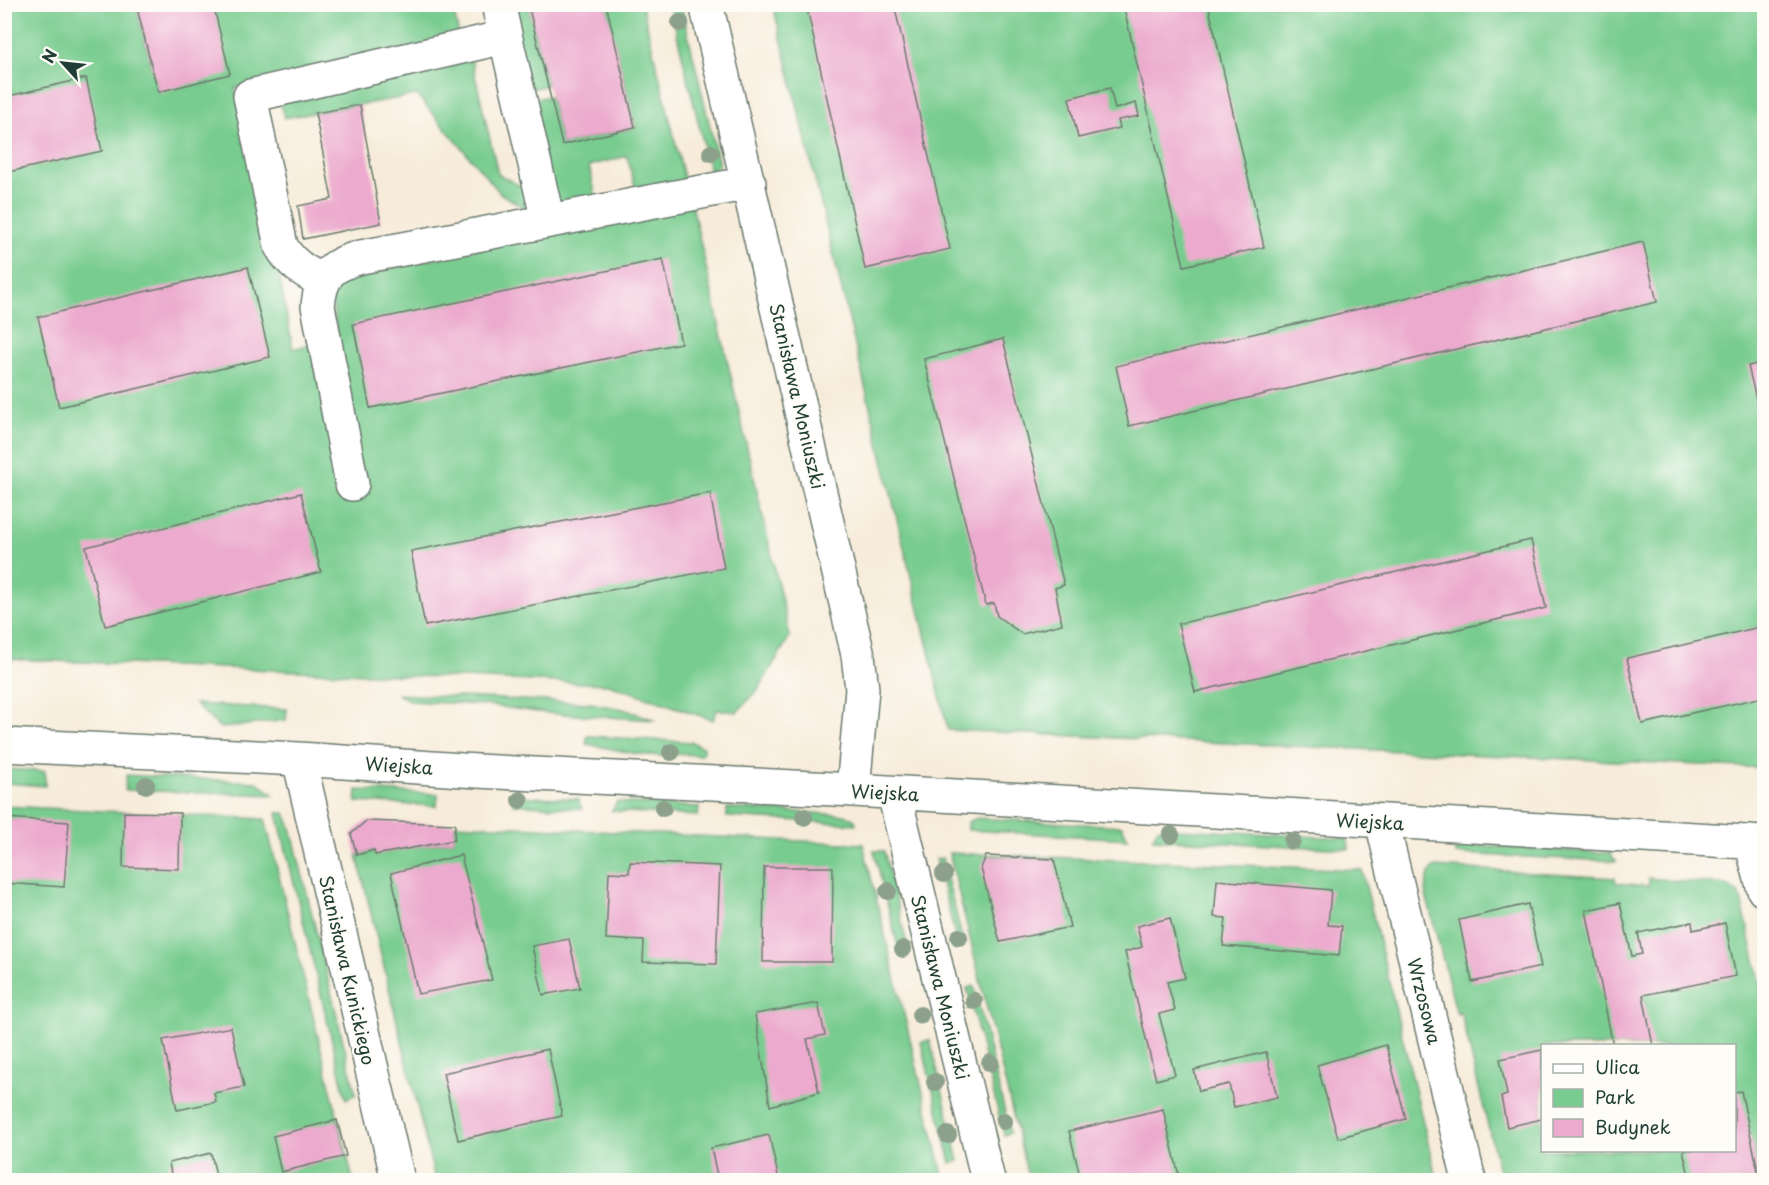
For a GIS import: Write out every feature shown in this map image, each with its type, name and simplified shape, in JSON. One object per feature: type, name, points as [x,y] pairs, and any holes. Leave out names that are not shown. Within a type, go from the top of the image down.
[{"type":"street","points":[[498,4],[549,221]]},
{"type":"street","name":"Stanisława Moniuszki","points":[[706,4],[858,655],[862,688],[853,790]]},
{"type":"street","points":[[322,281],[300,269],[288,258],[281,246],[250,96],[505,37]]},
{"type":"street","points":[[352,484],[318,306],[322,281],[330,271],[342,262],[361,257],[749,183]]},
{"type":"street","name":"Wiejska","points":[[4,745],[299,759],[1758,843]]},
{"type":"street","name":"Stanisława Kunickiego","points":[[299,759],[398,1180]]},
{"type":"street","name":"Stanisława Moniuszki","points":[[894,793],[988,1180]]},
{"type":"street","name":"Wrzosowa","points":[[1382,822],[1469,1180]]},
{"type":"street","points":[[1758,843],[1764,890]]},
{"type":"green space","points":[[5,5],[136,5],[158,92],[213,5],[452,5],[460,39],[235,88],[275,255],[293,349],[337,337],[330,282],[691,201],[790,636],[758,690],[737,712],[717,710],[713,720],[608,684],[5,659]]},
{"type":"green space","points":[[507,5],[528,5],[547,85],[528,90]]},
{"type":"green space","points":[[606,5],[642,5],[686,186],[637,194],[627,156],[589,166],[597,202],[557,210],[530,100],[550,96],[562,145],[635,127]]},
{"type":"green space","points":[[670,5],[681,5],[719,164],[711,176]]},
{"type":"green space","points":[[773,5],[1764,5],[1764,768],[948,730]]},
{"type":"green space","points":[[471,58],[498,174],[533,193],[529,210],[501,194],[417,95],[284,118],[280,100]]},
{"type":"green space","points":[[397,694],[590,703],[623,709],[655,720],[411,701]]},
{"type":"green space","points":[[195,704],[287,709],[286,720],[223,728],[219,727]]},
{"type":"green space","points":[[587,736],[692,742],[704,748],[702,755],[676,754],[675,757],[637,754],[586,744]]},
{"type":"green space","points":[[4,769],[45,771],[45,786],[5,783]]},
{"type":"green space","points":[[126,775],[257,782],[274,795],[125,790]]},
{"type":"green space","points":[[357,790],[438,794],[437,806],[356,802]]},
{"type":"green space","points":[[513,796],[578,799],[582,809],[513,804]]},
{"type":"green space","points":[[617,802],[699,807],[698,816],[612,811]]},
{"type":"green space","points":[[4,806],[265,819],[353,1180],[5,1180]]},
{"type":"green space","points":[[727,808],[845,815],[855,820],[856,824],[727,817]]},
{"type":"green space","points":[[277,813],[285,813],[291,828],[356,1094],[346,1099]]},
{"type":"green space","points":[[977,818],[1122,826],[1128,839],[968,830],[968,822]]},
{"type":"green space","points":[[455,824],[863,844],[944,1180],[435,1180],[357,855],[374,850],[376,854],[454,840]]},
{"type":"green space","points":[[1158,828],[1343,838],[1348,840],[1349,849],[1152,839]]},
{"type":"green space","points":[[1456,845],[1610,853],[1616,861],[1456,854]]},
{"type":"green space","points":[[874,851],[884,851],[909,952],[900,955]]},
{"type":"green space","points":[[949,853],[1362,870],[1437,1180],[1029,1180]]},
{"type":"green space","points":[[942,858],[964,945],[958,947],[936,859]]},
{"type":"green space","points":[[1435,867],[1615,878],[1616,883],[1649,886],[1648,878],[1726,885],[1740,895],[1764,998],[1764,1180],[1501,1180],[1461,1013],[1457,1014],[1425,891],[1429,873]]},
{"type":"green space","points":[[974,986],[1010,1133],[1004,1135],[967,988]]},
{"type":"green space","points":[[930,1040],[959,1161],[951,1163],[921,1042]]},
{"type":"building","points":[[136,4],[213,4],[230,74],[158,92]]},
{"type":"building","points":[[528,4],[606,4],[635,127],[562,145]]},
{"type":"building","points":[[806,4],[894,4],[950,249],[865,269]]},
{"type":"building","points":[[1123,4],[1208,4],[1264,247],[1184,266]]},
{"type":"building","points":[[86,78],[102,151],[4,173],[4,97]]},
{"type":"building","points":[[1110,88],[1115,109],[1136,103],[1139,116],[1118,120],[1120,128],[1078,138],[1069,98]]},
{"type":"building","points":[[360,105],[381,223],[303,239],[298,206],[332,199],[315,113]]},
{"type":"building","points":[[1643,242],[1657,302],[1129,426],[1116,366]]},
{"type":"building","points":[[663,259],[681,343],[370,408],[353,324]]},
{"type":"building","points":[[248,267],[270,357],[59,407],[38,317]]},
{"type":"building","points":[[1003,339],[1064,585],[1055,588],[1062,624],[1022,634],[997,616],[994,603],[986,605],[924,359]]},
{"type":"building","points":[[1764,362],[1764,432],[1748,366]]},
{"type":"building","points":[[301,493],[321,572],[105,626],[86,547]]},
{"type":"building","points":[[710,493],[724,568],[425,626],[411,551]]},
{"type":"building","points":[[1531,540],[1546,608],[1195,692],[1178,624]]},
{"type":"building","points":[[1764,626],[1764,697],[1642,724],[1627,658]]},
{"type":"building","points":[[124,812],[180,813],[179,869],[123,867]]},
{"type":"building","points":[[4,818],[69,822],[64,887],[4,883]]},
{"type":"building","points":[[366,821],[455,824],[454,840],[375,855],[374,850],[357,855],[351,834]]},
{"type":"building","points":[[461,855],[492,980],[418,994],[391,873]]},
{"type":"building","points":[[986,856],[1054,859],[1070,927],[1000,942],[981,868]]},
{"type":"building","points":[[630,862],[720,866],[716,964],[643,962],[644,941],[606,939],[609,872],[629,873]]},
{"type":"building","points":[[764,867],[833,867],[832,962],[763,962]]},
{"type":"building","points":[[1217,880],[1331,890],[1328,925],[1342,926],[1339,956],[1223,946],[1226,918],[1214,917]]},
{"type":"building","points":[[1620,903],[1632,956],[1642,954],[1638,933],[1692,922],[1693,930],[1725,923],[1736,976],[1643,995],[1653,1044],[1613,1044],[1586,910]]},
{"type":"building","points":[[1528,904],[1541,967],[1472,982],[1459,920]]},
{"type":"building","points":[[1170,918],[1185,978],[1167,982],[1175,1010],[1159,1014],[1175,1075],[1156,1080],[1125,952],[1142,947],[1137,926]]},
{"type":"building","points":[[569,939],[580,988],[543,995],[532,946]]},
{"type":"building","points":[[818,1003],[825,1035],[807,1039],[819,1092],[770,1106],[755,1014]]},
{"type":"building","points":[[231,1027],[244,1087],[214,1093],[216,1102],[177,1110],[163,1040]]},
{"type":"building","points":[[1386,1045],[1406,1119],[1338,1138],[1317,1065]]},
{"type":"building","points":[[548,1049],[562,1116],[458,1140],[443,1073]]},
{"type":"building","points":[[1541,1050],[1541,1119],[1507,1127],[1501,1097],[1507,1095],[1500,1059]]},
{"type":"building","points":[[1266,1052],[1277,1097],[1234,1107],[1229,1084],[1199,1091],[1194,1070]]},
{"type":"building","points":[[1741,1091],[1760,1180],[1690,1180],[1683,1152],[1736,1152],[1736,1092]]},
{"type":"building","points":[[1163,1109],[1180,1180],[1081,1180],[1069,1131]]},
{"type":"building","points":[[337,1120],[346,1156],[281,1172],[273,1136]]},
{"type":"building","points":[[769,1135],[779,1180],[718,1180],[711,1148]]},
{"type":"building","points":[[211,1153],[217,1180],[172,1180],[169,1163]]},
{"type":"building","points":[[1590,1171],[1592,1180],[1548,1180],[1548,1179]]}]
